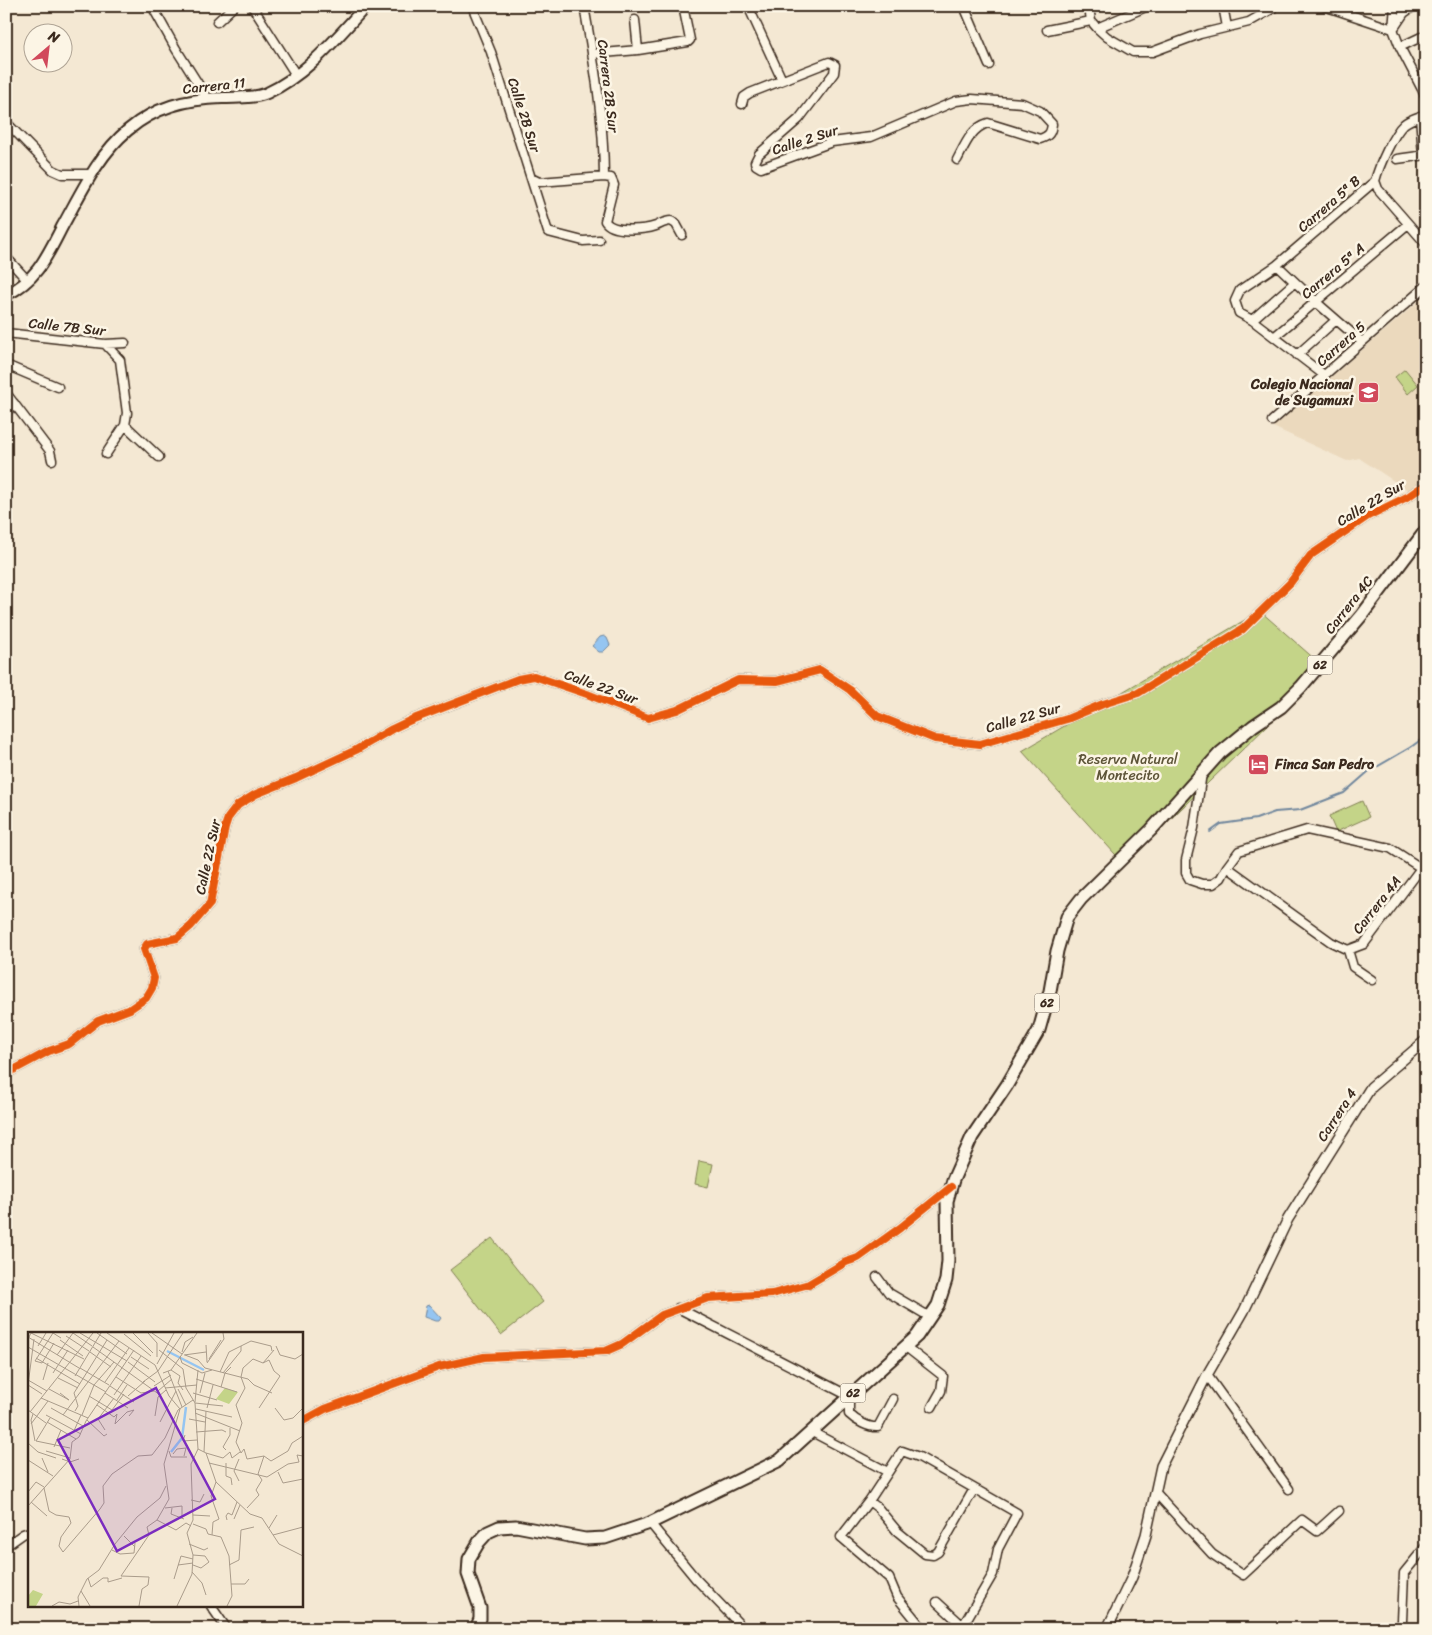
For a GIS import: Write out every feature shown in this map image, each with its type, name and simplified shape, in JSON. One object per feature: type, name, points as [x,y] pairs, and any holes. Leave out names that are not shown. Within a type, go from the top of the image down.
[{"type":"main road","name":"Carrera 11","points":[[6,295],[20,289],[41,266],[91,174],[118,138],[146,116],[177,103],[207,98],[249,97],[266,93],[312,63],[366,6]]},
{"type":"main road","name":"Carrera 4C","points":[[1202,773],[1220,753],[1253,726],[1281,708],[1301,687],[1362,615],[1426,530]]},
{"type":"main road","name":"62","points":[[476,1629],[480,1618],[480,1608],[468,1574],[469,1559],[479,1542],[488,1532],[499,1527],[516,1526],[585,1538],[604,1538],[650,1523],[780,1460],[917,1336],[938,1305],[946,1280],[948,1261],[947,1201],[951,1187],[972,1137],[1007,1085],[1039,1030],[1067,917],[1081,899],[1152,830],[1202,773]]},
{"type":"street","points":[[152,6],[207,98]]},
{"type":"street","points":[[217,22],[234,6]]},
{"type":"street","points":[[252,6],[296,75]]},
{"type":"street","name":"Calle 2B Sur","points":[[472,6],[491,52],[548,232],[583,241],[598,240]]},
{"type":"street","name":"Carrera 2B Sur","points":[[584,6],[601,125],[604,173],[611,178],[614,185],[605,221],[614,228],[642,229],[671,221],[676,224],[682,235]]},
{"type":"street","points":[[592,54],[638,50],[688,42],[690,40],[683,6]]},
{"type":"street","points":[[742,104],[744,97],[750,93],[782,80],[748,6]]},
{"type":"street","points":[[964,6],[989,65]]},
{"type":"street","points":[[1089,6],[1091,21],[1097,28],[1107,37],[1133,52],[1152,52],[1200,34],[1249,22],[1272,7]]},
{"type":"street","points":[[1097,28],[1148,6]]},
{"type":"street","points":[[1223,6],[1227,27]]},
{"type":"street","points":[[1324,6],[1393,29]]},
{"type":"street","points":[[1395,6],[1393,29],[1400,47],[1426,97]]},
{"type":"street","points":[[1393,29],[1404,13],[1414,6]]},
{"type":"street","points":[[635,20],[638,50]]},
{"type":"street","points":[[1046,30],[1091,21]]},
{"type":"street","points":[[1400,47],[1421,37]]},
{"type":"street","name":"Calle 2 Sur","points":[[782,80],[829,62],[835,65],[834,73],[799,119],[759,154],[755,162],[761,168],[832,142],[871,137],[956,101],[972,99],[1022,103],[1040,110],[1052,124],[1051,132],[1046,137],[1040,139],[988,123],[980,125],[974,131],[957,160]]},
{"type":"street","points":[[1396,159],[1424,155],[1423,115]]},
{"type":"street","name":"Carrera 5ª B","points":[[1252,320],[1239,312],[1235,301],[1240,290],[1277,265],[1375,181],[1377,173],[1398,131],[1409,121],[1423,115]]},
{"type":"street","points":[[6,122],[53,170],[62,174],[91,174]]},
{"type":"street","points":[[531,178],[539,182],[604,173]]},
{"type":"street","points":[[1375,181],[1378,189],[1425,242]]},
{"type":"street","name":"Carrera 5ª A","points":[[1274,337],[1408,224]]},
{"type":"street","points":[[6,257],[28,281]]},
{"type":"street","points":[[1277,265],[1362,342]]},
{"type":"street","points":[[1295,282],[1252,320],[1324,375]]},
{"type":"street","name":"Carrera 5","points":[[1272,420],[1426,286]]},
{"type":"street","points":[[1297,355],[1336,320]]},
{"type":"street","name":"Calle 7B Sur","points":[[6,333],[105,344],[125,344]]},
{"type":"street","points":[[105,344],[120,360],[127,413],[125,425],[106,454]]},
{"type":"street","points":[[6,365],[58,387]]},
{"type":"street","points":[[6,393],[50,451],[52,460]]},
{"type":"street","points":[[6,413],[14,403]]},
{"type":"street","points":[[125,425],[159,456]]},
{"type":"street","name":"Calle 22 Sur","points":[[6,1074],[49,1051],[68,1044],[98,1021],[130,1009],[146,998],[152,988],[154,978],[144,949],[147,944],[177,938],[191,926],[210,904],[224,828],[228,818],[238,805],[256,794],[356,750],[411,720],[518,679],[534,676],[648,718],[677,710],[738,680],[778,681],[820,670],[850,690],[877,716],[935,739],[980,744],[1066,719],[1103,704],[1138,693],[1243,630],[1290,583],[1311,555],[1368,516],[1409,496],[1426,484]]},
{"type":"street","points":[[1202,773],[1194,828],[1186,860],[1186,872],[1190,880],[1202,884],[1213,884],[1221,878],[1227,867],[1331,942],[1348,950],[1353,967],[1372,980]]},
{"type":"street","name":"Carrera 4A","points":[[1227,867],[1239,851],[1307,830],[1390,848],[1421,868],[1364,944],[1348,950]]},
{"type":"street","name":"Carrera 4","points":[[1107,1629],[1132,1577],[1146,1535],[1161,1466],[1207,1374],[1244,1311],[1288,1219],[1371,1087],[1426,1040]]},
{"type":"street","points":[[302,1421],[325,1408],[448,1365],[484,1357],[606,1351],[622,1344],[662,1315],[708,1298],[772,1294],[809,1284],[846,1262],[858,1258],[900,1228],[951,1187]]},
{"type":"street","points":[[877,1276],[890,1293],[930,1317]]},
{"type":"street","points":[[678,1308],[849,1396],[849,1414],[854,1419],[874,1428],[878,1427],[893,1399]]},
{"type":"street","points":[[906,1347],[943,1376],[941,1391],[932,1407]]},
{"type":"street","points":[[1207,1374],[1289,1489]]},
{"type":"street","points":[[812,1432],[888,1472]]},
{"type":"street","points":[[924,1629],[897,1597],[889,1578],[841,1537],[869,1501],[902,1452],[918,1457],[1017,1513],[998,1549],[993,1574],[962,1628],[937,1602]]},
{"type":"street","points":[[869,1501],[878,1508],[897,1531],[925,1554],[933,1555],[938,1552],[974,1489]]},
{"type":"street","points":[[1156,1493],[1212,1554],[1243,1575],[1302,1520],[1317,1531],[1339,1511]]},
{"type":"street","points":[[650,1523],[696,1579],[744,1629]]},
{"type":"street","points":[[6,1546],[28,1532]]},
{"type":"street","points":[[1400,1629],[1404,1573],[1426,1546]]},
{"type":"street","points":[[212,1608],[227,1629]]},
{"type":"shaded area","name":"Colegio Nacional de Sugamuxi","points":[[1426,295],[1426,480],[1409,491],[1359,458],[1347,461],[1273,427]]},
{"type":"green space","points":[[1405,369],[1418,385],[1408,394],[1395,377]]},
{"type":"green space","name":"Reserva Natural Montecito","points":[[1260,611],[1326,669],[1124,864],[1022,751]]},
{"type":"green space","points":[[1362,801],[1369,817],[1336,832],[1329,816]]},
{"type":"green space","points":[[699,1161],[713,1164],[708,1187],[695,1184]]},
{"type":"green space","points":[[492,1238],[543,1302],[501,1335],[450,1270]]},
{"type":"water","points":[[604,636],[610,645],[603,652],[599,652],[592,646],[600,637]]},
{"type":"water","points":[[429,1305],[441,1318],[439,1321],[424,1317],[426,1306]]},
{"type":"waterway","points":[[1210,832],[1221,824],[1256,819],[1275,812],[1300,810],[1344,793],[1368,772],[1426,736]]},
{"type":"cycle path","points":[[6,1074],[49,1051],[69,1044],[98,1021],[130,1009],[146,998],[152,988],[154,978],[144,949],[147,944],[177,938],[191,926],[210,904],[225,827],[228,818],[238,805],[256,794],[356,750],[411,720],[518,679],[534,676],[648,718],[677,710],[738,680],[777,681],[820,670],[850,690],[877,716],[935,739],[980,744],[1067,719],[1103,704],[1138,693],[1243,629],[1290,583],[1311,555],[1368,516],[1409,496],[1426,484]]},
{"type":"cycle path","points":[[302,1421],[325,1409],[439,1367],[484,1357],[606,1351],[622,1344],[662,1315],[708,1298],[772,1294],[809,1284],[846,1262],[858,1258],[900,1228],[951,1187]]},
{"type":"place","name":"Colegio Nacional de Sugamuxi","points":[[1369,392]]},
{"type":"place","name":"Finca San Pedro","points":[[1259,764]]}]
